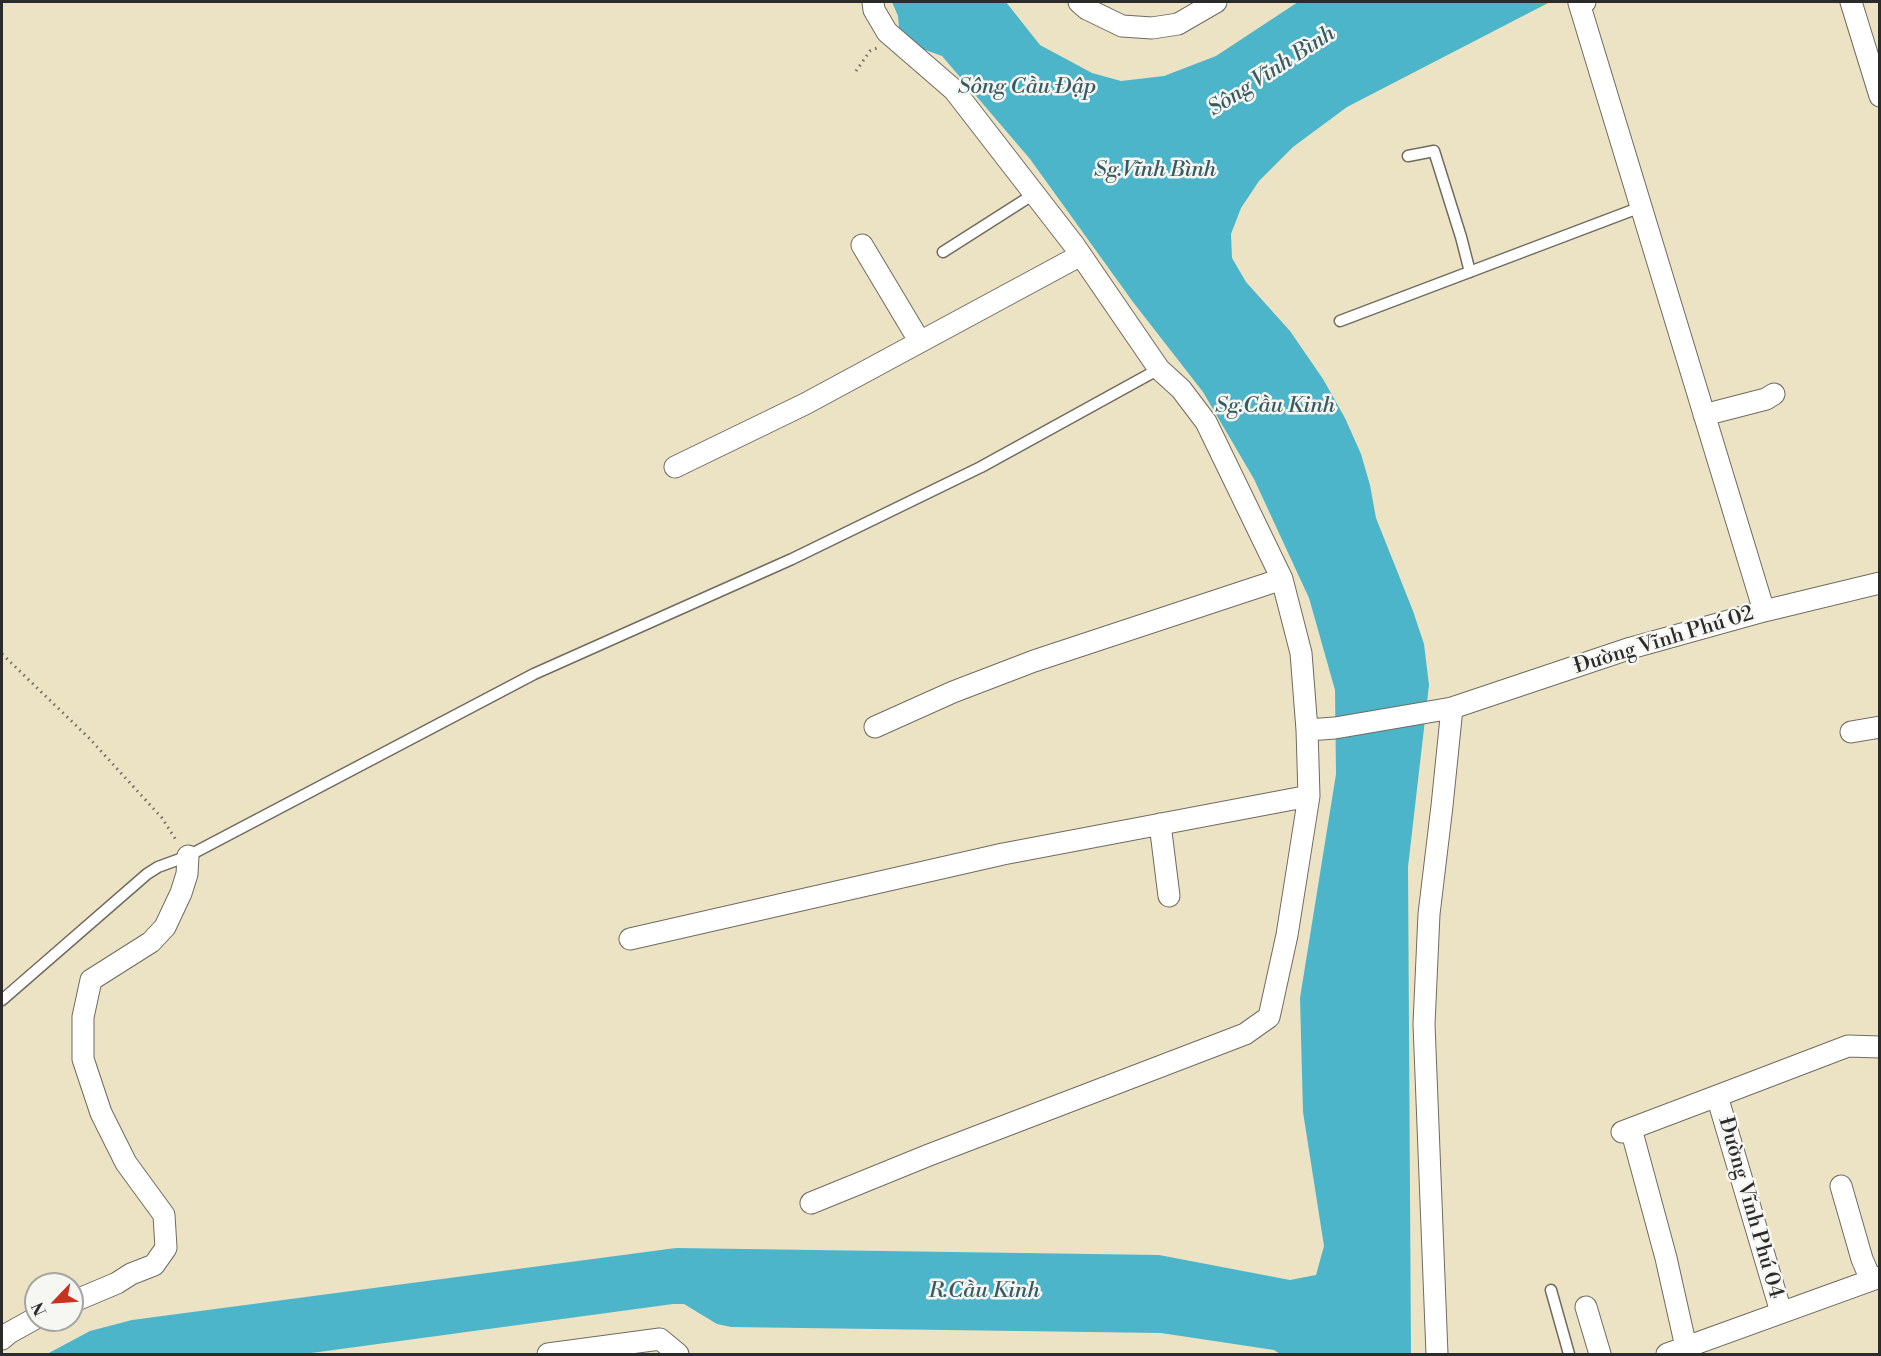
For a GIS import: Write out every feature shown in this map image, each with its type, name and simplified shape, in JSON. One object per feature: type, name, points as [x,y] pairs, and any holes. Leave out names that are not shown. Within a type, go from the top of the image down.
[{"type":"street","points":[[811,1203],[929,1155],[1245,1034],[1269,1017],[1287,934],[1309,796],[1301,653],[1282,579],[1206,422],[1180,389],[1159,369],[1082,255],[954,90],[887,32],[874,10],[873,2]]},
{"type":"street","points":[[1079,2],[1122,26],[1152,28],[1178,24],[1216,2]]},
{"type":"street","points":[[1585,2],[1579,3],[1764,611]]},
{"type":"street","points":[[1851,2],[1880,96]]},
{"type":"street","points":[[862,245],[920,342]]},
{"type":"street","points":[[675,467],[805,404],[1082,255]]},
{"type":"street","points":[[1704,415],[1766,399],[1774,394]]},
{"type":"street","points":[[875,727],[953,692],[1034,662],[1282,579]]},
{"type":"street","name":"Đường Vĩnh Phú 02","points":[[1307,730],[1335,728],[1445,709],[1631,648],[1764,611],[1880,584]]},
{"type":"street","points":[[1437,1354],[1424,1024],[1428,914],[1442,806],[1445,709]]},
{"type":"street","points":[[1851,732],[1880,728]]},
{"type":"street","points":[[630,939],[1003,854],[1309,796]]},
{"type":"street","points":[[1160,824],[1169,896]]},
{"type":"street","points":[[84,1297],[154,1265],[166,1248],[164,1215],[126,1163],[101,1113],[83,1059],[83,1017],[91,980],[151,942],[165,927],[181,893],[187,874],[188,856]]},
{"type":"street","name":"Đường Vĩnh Phú 04","points":[[1781,1312],[1717,1096],[1848,1046],[1880,1047]]},
{"type":"street","points":[[1717,1096],[1628,1134],[1666,1258],[1676,1351],[1875,1278],[1862,1259],[1841,1186]]},
{"type":"street","points":[[1586,1307],[1599,1354]]},
{"type":"street","points":[[2,1340],[24,1325]]},
{"type":"street","points":[[548,1354],[660,1339],[678,1354]]},
{"type":"lane","points":[[1408,156],[1434,151],[1470,272]]},
{"type":"lane","points":[[943,252],[1034,194]]},
{"type":"lane","points":[[1340,321],[1641,207]]},
{"type":"lane","points":[[2,1000],[147,874],[158,867],[188,856],[534,674],[792,559],[981,467],[1159,369]]},
{"type":"lane","points":[[1551,1290],[1569,1354]]},
{"type":"path","points":[[856,71],[870,51],[895,39]]},
{"type":"path","points":[[2,654],[89,738],[162,818],[188,856]]},
{"type":"water","points":[[892,2],[1006,2],[1040,45],[1092,73],[1121,81],[1164,76],[1216,56],[1298,2],[1550,2],[1347,107],[1293,147],[1259,181],[1241,208],[1231,234],[1232,258],[1246,282],[1290,331],[1323,379],[1345,418],[1361,454],[1376,518],[1424,644],[1429,685],[1408,867],[1411,1354],[1280,1354],[1274,1350],[1161,1333],[731,1327],[717,1324],[684,1304],[673,1304],[304,1354],[47,1354],[90,1331],[132,1320],[676,1248],[1159,1255],[1290,1280],[1316,1275],[1324,1246],[1303,1112],[1300,998],[1336,774],[1335,690],[1309,598],[1254,479],[1203,392],[1133,302],[1030,159],[942,56],[917,47],[899,28],[898,16]]},
{"type":"water label","name":"Sông Vĩnh Bình","points":[[1272,72]]},
{"type":"water label","name":"Sông Cầu Đập","points":[[1027,88]]},
{"type":"water label","name":"Sg.Vĩnh Bình","points":[[1155,171]]},
{"type":"water label","name":"Sg.Cầu Kinh","points":[[1275,407]]},
{"type":"water label","name":"R.Cầu Kinh","points":[[984,1292]]}]
